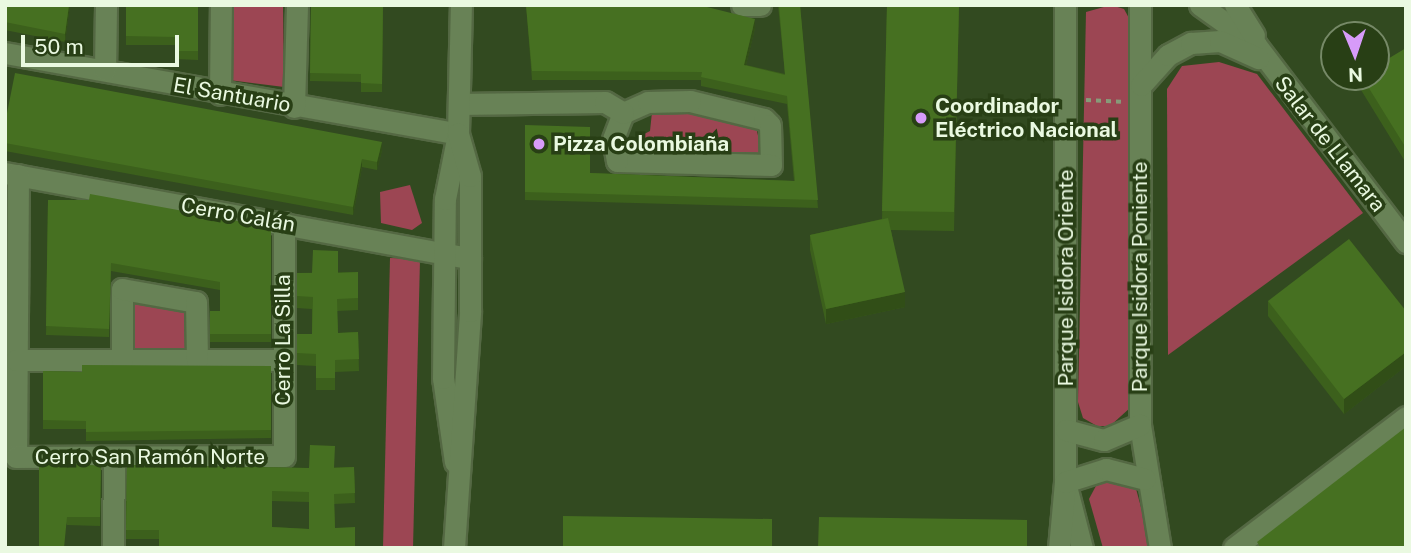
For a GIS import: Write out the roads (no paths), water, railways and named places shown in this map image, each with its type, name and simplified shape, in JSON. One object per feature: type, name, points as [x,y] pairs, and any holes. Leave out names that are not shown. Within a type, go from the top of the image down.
[{"type":"street","points":[[105,70],[106,5]]},
{"type":"street","points":[[220,94],[221,5]]},
{"type":"street","points":[[294,107],[297,5]]},
{"type":"street","points":[[455,462],[443,378],[444,254],[446,170],[458,134],[461,5]]},
{"type":"street","points":[[742,5],[760,5]]},
{"type":"street","name":"Parque Isidora Oriente","points":[[1065,5],[1065,482],[1082,548]]},
{"type":"street","name":"Parque Isidora Poniente","points":[[1140,5],[1140,425],[1146,479],[1160,548]]},
{"type":"street","name":"Salar de Llamara","points":[[1200,5],[1256,45]]},
{"type":"street","name":"Salar de Llamara","points":[[1235,5],[1270,65],[1406,242]]},
{"type":"street","points":[[1140,94],[1168,55],[1203,41],[1235,46],[1270,65]]},
{"type":"street","name":"El Santuario","points":[[5,53],[220,94],[458,134]]},
{"type":"street","points":[[459,104],[605,102],[623,113]]},
{"type":"street","points":[[648,102],[690,102],[764,120],[770,125],[771,165],[617,161],[613,139],[623,113],[648,102]]},
{"type":"street","points":[[454,548],[455,462],[467,369],[470,258],[470,176],[458,134]]},
{"type":"street","points":[[10,401],[16,360],[11,174]]},
{"type":"street","name":"Cerro Calán","points":[[11,174],[470,258]]},
{"type":"street","name":"Cerro La Silla","points":[[284,223],[284,456]]},
{"type":"street","points":[[122,360],[122,289],[196,302],[197,360]]},
{"type":"street","points":[[16,360],[282,360]]},
{"type":"street","name":"Cerro San Ramón Norte","points":[[10,401],[16,457],[284,456]]},
{"type":"street","points":[[1234,548],[1406,417]]},
{"type":"street","points":[[1066,430],[1104,440],[1140,425]]},
{"type":"street","points":[[113,548],[114,457]]},
{"type":"street","points":[[1059,548],[1065,482],[1106,469],[1146,479]]},
{"type":"place","name":"Coordinador Eléctrico Nacional","points":[[921,118]]},
{"type":"place","name":"Pizza Colombiaña","points":[[539,144]]}]
